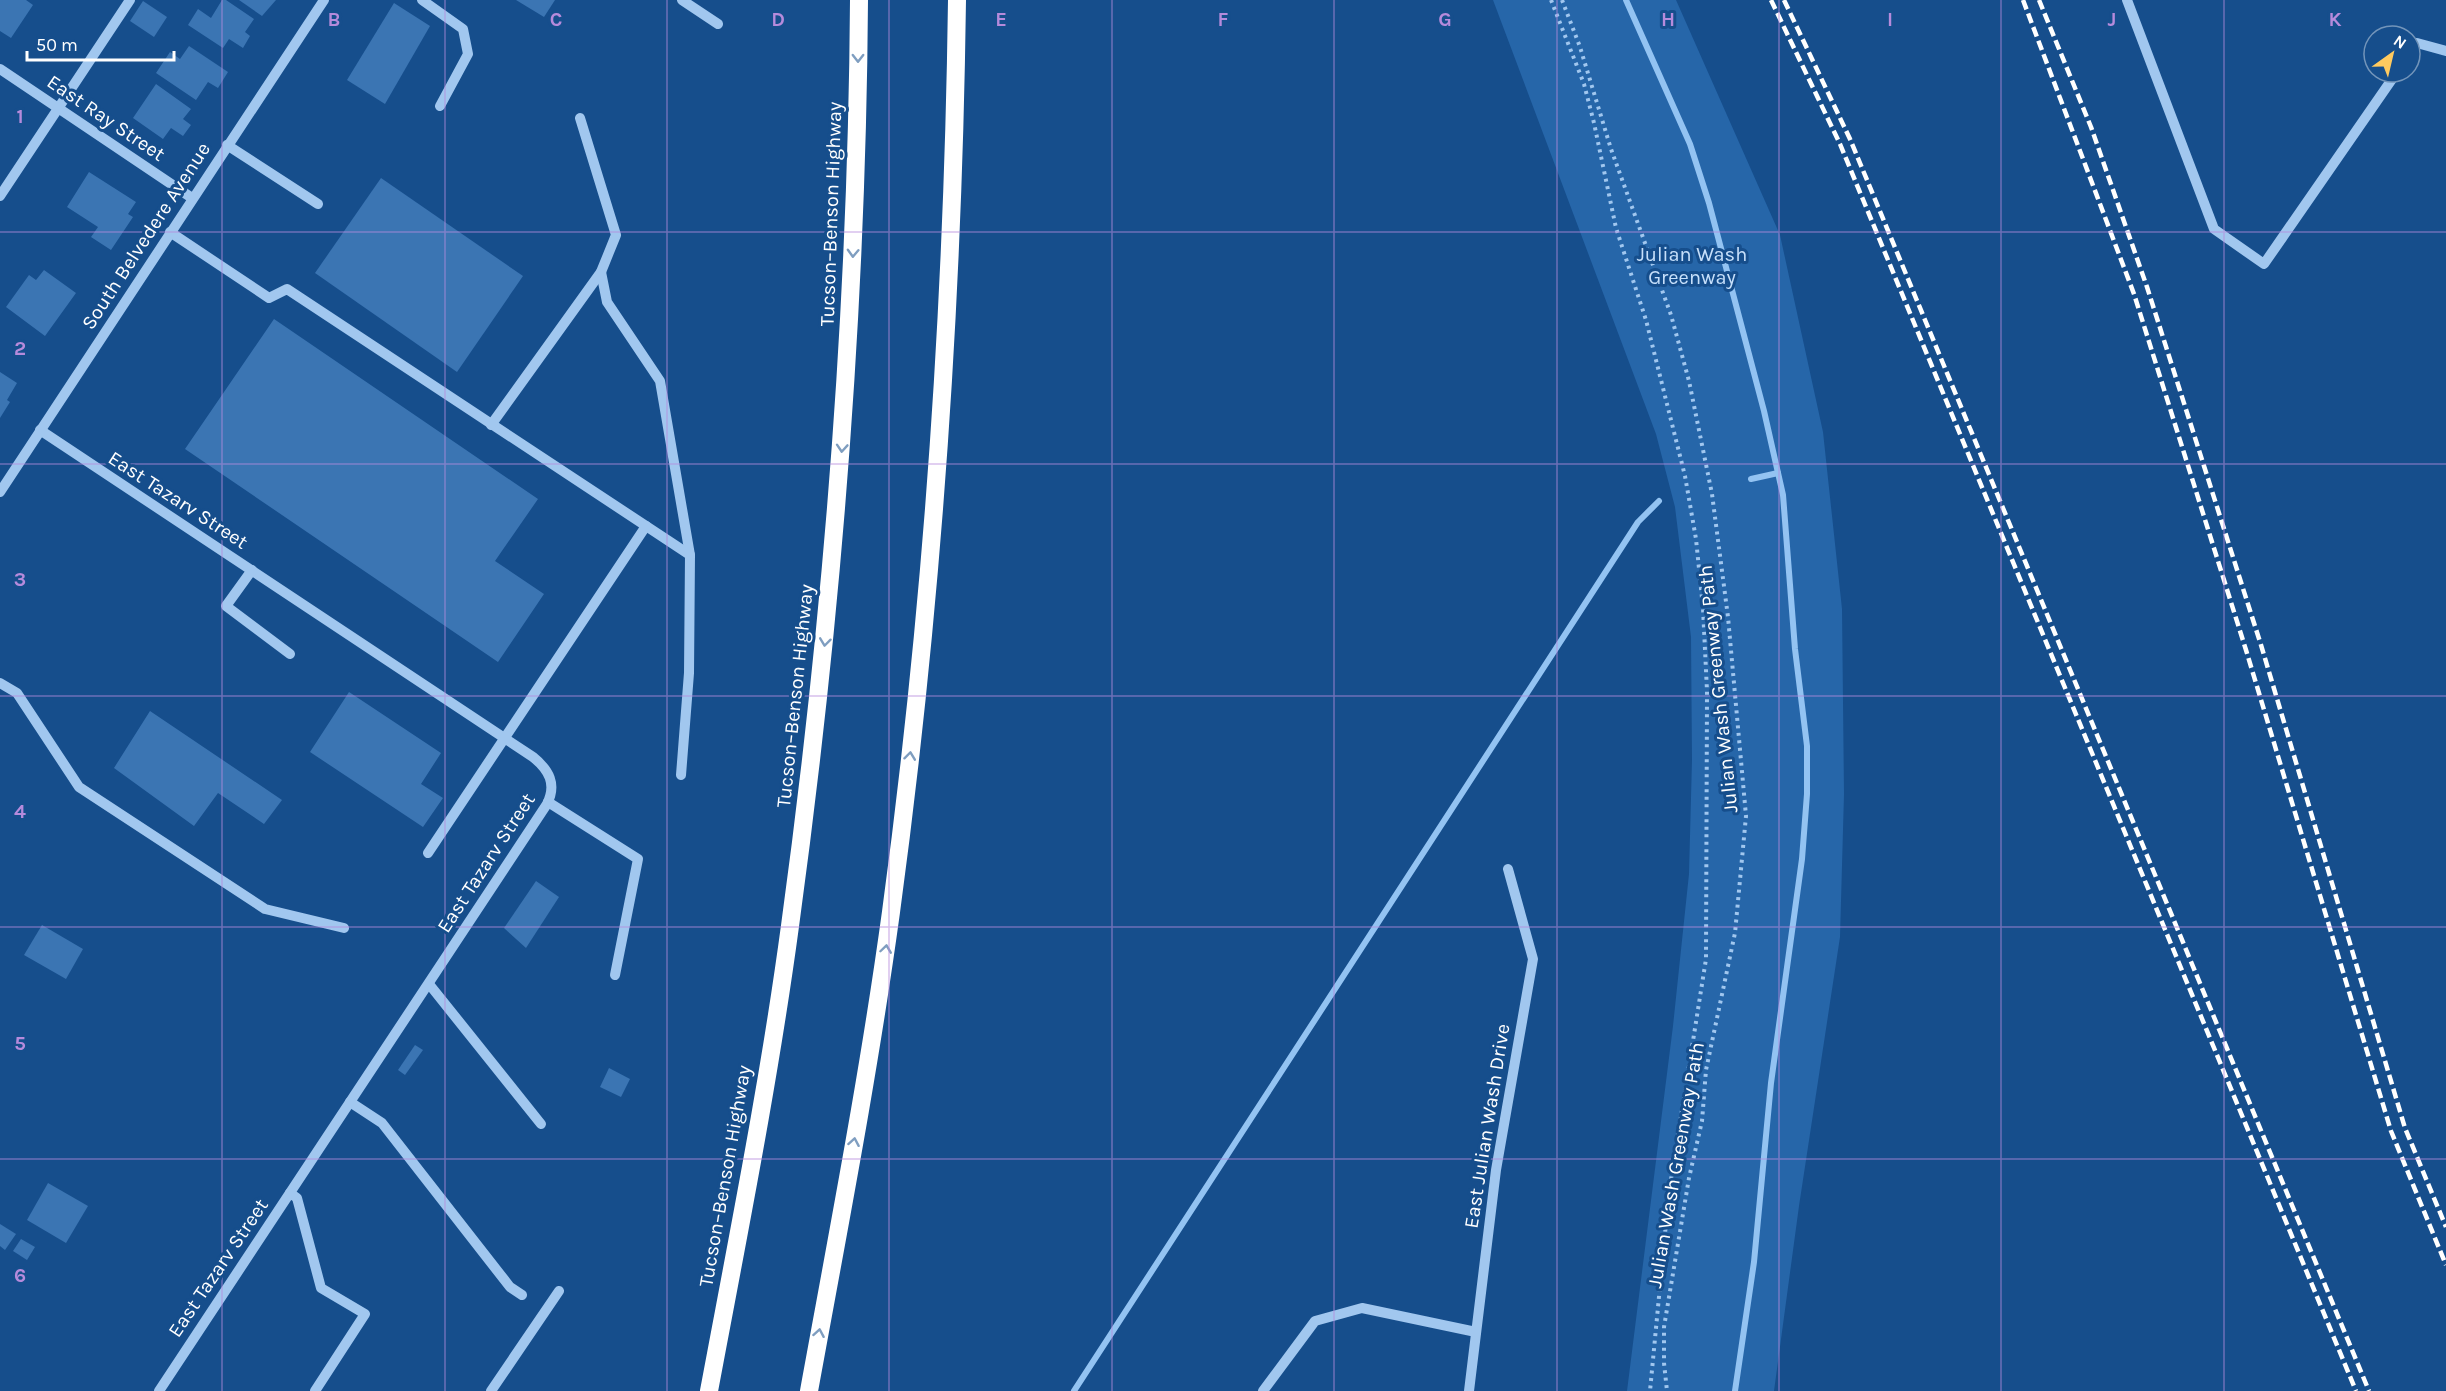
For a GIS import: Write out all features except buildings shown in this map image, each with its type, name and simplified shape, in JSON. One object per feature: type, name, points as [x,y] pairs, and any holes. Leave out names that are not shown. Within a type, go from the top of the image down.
[{"type":"highway","name":"Tucson–Benson Highway","points":[[709,1391],[761,1108],[790,928],[826,630],[839,486],[850,307],[859,0]]},
{"type":"highway","points":[[809,1391],[875,1022],[891,912],[921,664],[950,280],[957,0]]},
{"type":"street","points":[[0,196],[130,0]]},
{"type":"street","name":"South Belvedere Avenue","points":[[0,492],[324,0]]},
{"type":"street","points":[[422,0],[463,29],[468,54],[440,106]]},
{"type":"street","points":[[682,0],[718,24]]},
{"type":"street","points":[[2127,0],[2214,229],[2264,264],[2389,84]]},
{"type":"street","points":[[2422,44],[2446,51]]},
{"type":"street","name":"East Ray Street","points":[[0,69],[192,198]]},
{"type":"street","points":[[491,425],[601,272],[616,235],[580,118]]},
{"type":"street","points":[[227,145],[318,204]]},
{"type":"street","points":[[170,232],[269,298],[287,290],[690,555]]},
{"type":"street","points":[[601,272],[607,302],[660,381],[690,555],[689,673],[681,775]]},
{"type":"street","name":"East Tazarv Street","points":[[40,430],[533,756],[549,772],[552,784],[548,802],[159,1391]]},
{"type":"street","points":[[428,853],[646,526]]},
{"type":"street","points":[[252,570],[226,606],[290,654]]},
{"type":"street","points":[[0,683],[17,693],[79,788],[265,909],[344,928]]},
{"type":"street","points":[[548,802],[638,859],[615,975]]},
{"type":"street","name":"East Julian Wash Drive","points":[[1469,1391],[1496,1170],[1533,959],[1508,869]]},
{"type":"street","points":[[429,984],[540,1124]]},
{"type":"street","points":[[350,1102],[382,1123],[510,1287],[522,1295]]},
{"type":"street","points":[[290,1193],[297,1197],[321,1288],[365,1314],[315,1391]]},
{"type":"street","points":[[491,1391],[559,1291]]},
{"type":"street","points":[[1263,1391],[1315,1321],[1362,1308],[1476,1332]]},
{"type":"path","name":"Julian Wash Greenway Path","points":[[1551,0],[1584,84],[1616,228],[1646,320],[1685,476],[1696,539],[1703,608],[1707,691],[1706,959],[1669,1192],[1650,1391]]},
{"type":"path","name":"Julian Wash Greenway Path","points":[[1562,0],[1580,47],[1611,149],[1671,315],[1689,381],[1715,516],[1728,617],[1746,816],[1735,933],[1706,1070],[1702,1121],[1689,1178],[1664,1327],[1667,1391]]},
{"type":"green space","name":"Julian Wash Greenway","points":[[1493,0],[1676,0],[1780,235],[1823,432],[1842,609],[1844,794],[1840,937],[1799,1206],[1774,1391],[1627,1391],[1673,1026],[1689,874],[1692,760],[1691,637],[1675,507],[1656,434]]},
{"type":"waterway","points":[[1626,0],[1690,144],[1709,203],[1764,411],[1783,495],[1795,649],[1807,746],[1807,794],[1802,859],[1771,1083],[1754,1262],[1735,1391]]},
{"type":"waterway","points":[[1751,479],[1778,473]]},
{"type":"waterway","points":[[1074,1391],[1638,522],[1659,501]]},
{"type":"railway","points":[[1771,0],[1840,144],[2356,1391]]},
{"type":"railway","points":[[1784,0],[1850,139],[2369,1391]]},
{"type":"railway","points":[[2023,0],[2134,294],[2246,650],[2391,1131],[2446,1265]]},
{"type":"railway","points":[[2039,0],[2091,127],[2147,287],[2261,645],[2405,1128],[2446,1227]]}]
